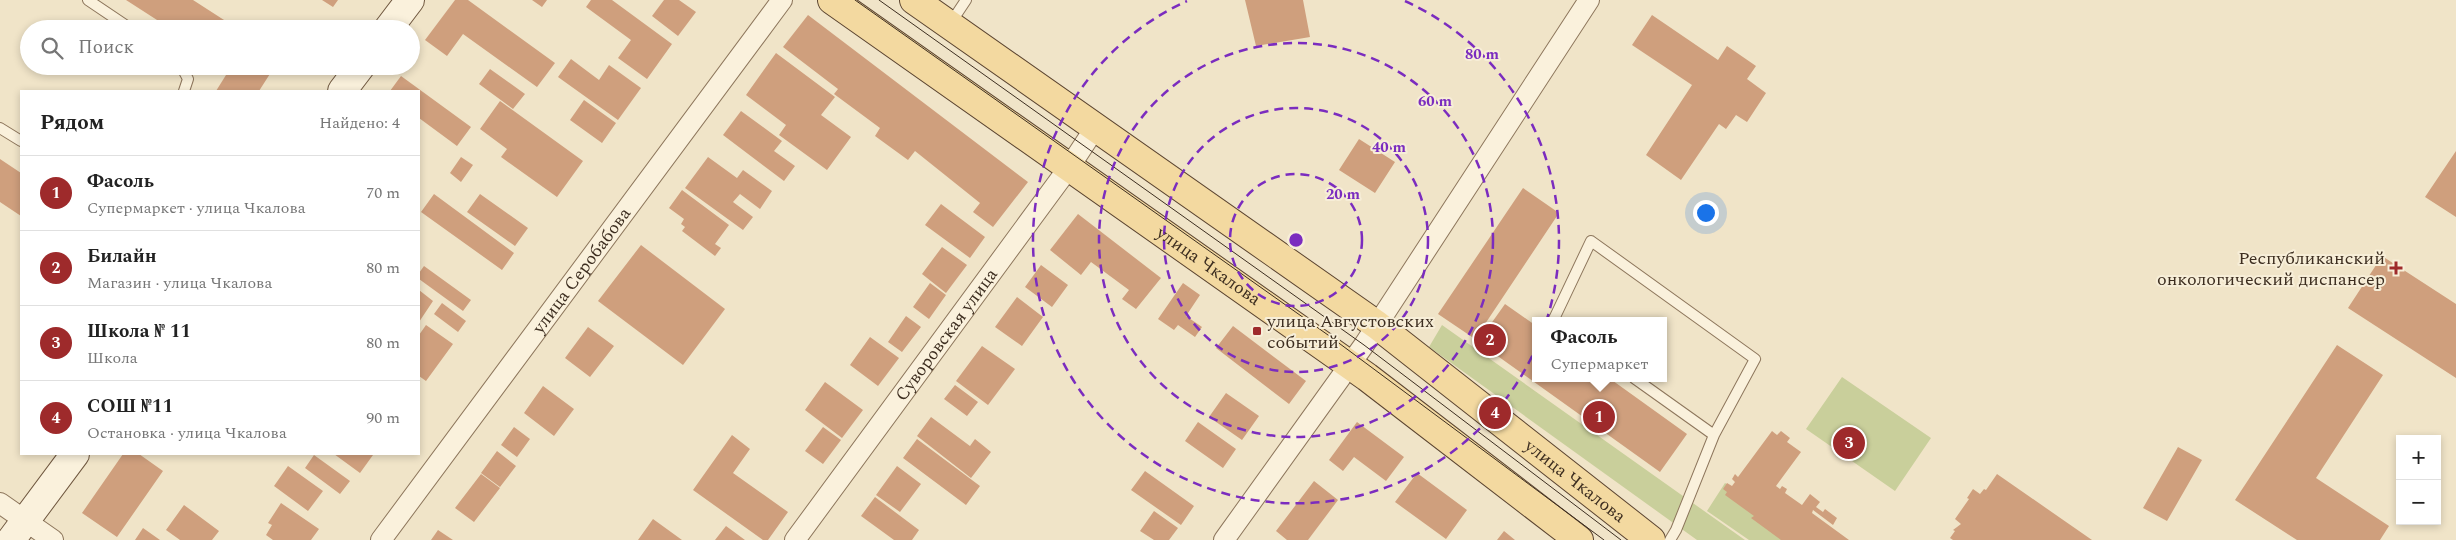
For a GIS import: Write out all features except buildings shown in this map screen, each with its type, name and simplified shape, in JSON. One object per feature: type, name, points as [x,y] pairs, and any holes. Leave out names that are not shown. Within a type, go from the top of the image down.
[{"type":"main road","points":[[395,20],[410,0]]},
{"type":"main road","name":"улица Чкалова","points":[[832,0],[1349,364],[1579,540]]},
{"type":"main road","name":"улица Чкалова","points":[[914,0],[1377,325],[1651,540]]},
{"type":"main road","points":[[343,90],[354,75]]},
{"type":"main road","points":[[18,530],[74,455]]},
{"type":"street","name":"улица Серобабова","points":[[381,540],[782,0]]},
{"type":"street","points":[[1224,540],[1377,325],[1588,0]]},
{"type":"street","name":"Суворовская улица","points":[[795,540],[1070,166],[1095,128]]},
{"type":"street","points":[[0,503],[18,530],[53,540]]},
{"type":"lane","points":[[88,0],[118,20]]},
{"type":"lane","points":[[950,25],[966,0]]},
{"type":"lane","points":[[184,90],[188,79],[186,75]]},
{"type":"lane","points":[[0,128],[20,140]]},
{"type":"lane","points":[[1555,317],[1590,241],[1755,358],[1714,435],[1676,530],[1670,540]]},
{"type":"lane","points":[[1640,382],[1714,435]]},
{"type":"green space","points":[[1442,325],[1745,540],[1697,540],[1429,347]]},
{"type":"green space","points":[[1842,377],[1931,438],[1895,491],[1806,429]]},
{"type":"green space","points":[[1725,483],[1813,540],[1749,540],[1707,511]]},
{"type":"tram line","points":[[855,0],[1328,335],[1604,540]]},
{"type":"tram line","points":[[879,0],[1364,345],[1621,540]]},
{"type":"place","name":"Республиканский онкологический диспансер","points":[[2396,268]]},
{"type":"place","name":"улица Августовских событий","points":[[1257,331]]},
{"type":"place","name":"Билайн","points":[[1490,340]]},
{"type":"place","name":"СОШ №11","points":[[1495,413]]},
{"type":"place","name":"Фасоль","points":[[1599,417]]},
{"type":"place","name":"Школа № 11","points":[[1849,443]]}]
